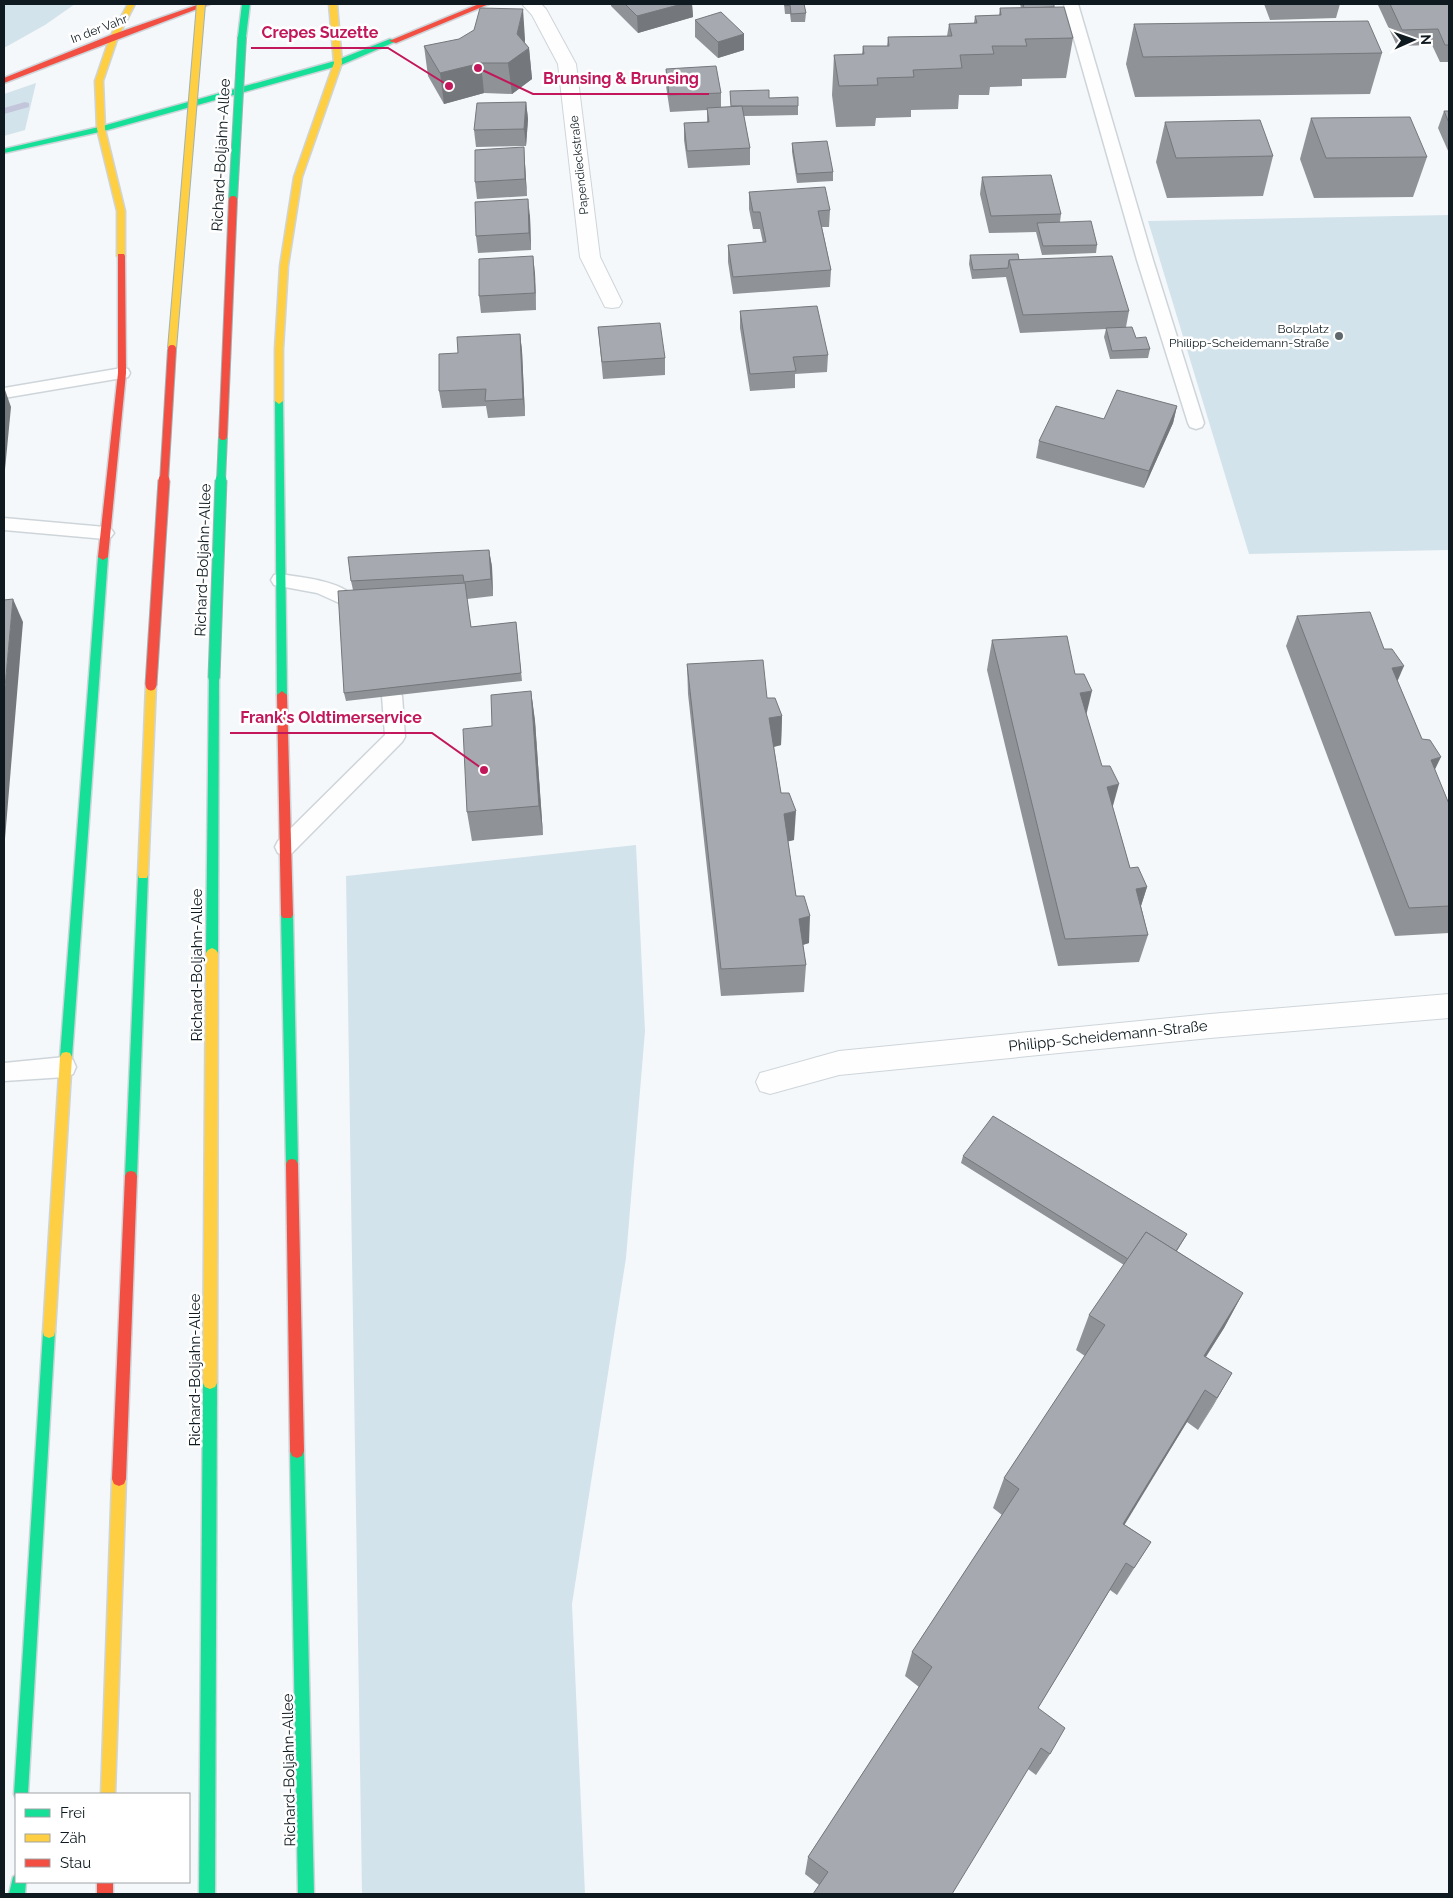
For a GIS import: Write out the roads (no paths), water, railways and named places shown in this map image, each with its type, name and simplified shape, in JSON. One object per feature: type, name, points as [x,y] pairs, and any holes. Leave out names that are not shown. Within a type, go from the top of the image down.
[{"type":"main road","points":[[21,1793],[13,1760],[106,533],[122,373],[121,211],[101,129],[99,81],[114,37],[131,4]]},
{"type":"main road","name":"Richard-Boljahn-Allee","points":[[108,1793],[120,1423],[151,685],[176,283],[201,4]]},
{"type":"main road","name":"In der Vahr","points":[[4,81],[114,37],[206,4]]},
{"type":"main road","name":"Richard-Boljahn-Allee","points":[[207,1894],[214,678],[229,278],[242,37],[246,4]]},
{"type":"main road","points":[[333,4],[338,63]]},
{"type":"main road","points":[[4,151],[101,129],[338,63],[485,4]]},
{"type":"main road","name":"Richard-Boljahn-Allee","points":[[306,1894],[280,580],[279,349],[284,266],[298,177],[338,63]]},
{"type":"street","name":"Papendieckstraße","points":[[531,4],[540,13],[567,64],[590,257],[612,302]]},
{"type":"street","name":"Philipp-Scheidemann-Straße","points":[[770,1082],[839,1063],[1200,1027],[1449,1006]]},
{"type":"lane","points":[[1071,4],[1145,260],[1196,423]]},
{"type":"lane","points":[[4,392],[122,373]]},
{"type":"lane","points":[[4,524],[106,533]]},
{"type":"lane","points":[[280,580],[321,587],[346,599]]},
{"type":"lane","points":[[286,848],[395,737],[392,696]]},
{"type":"lane","points":[[4,1072],[65,1067]]},
{"type":"waterway","points":[[4,111],[25,105]]},
{"type":"place","name":"Brunsing & Brunsing","points":[[478,68]]},
{"type":"place","name":"Crepes Suzette","points":[[449,86]]},
{"type":"place","name":"Bolzplatz Philipp-Scheidemann-Straße","points":[[1339,336]]},
{"type":"place","name":"Frank's Oldtimerservice","points":[[484,770]]}]
